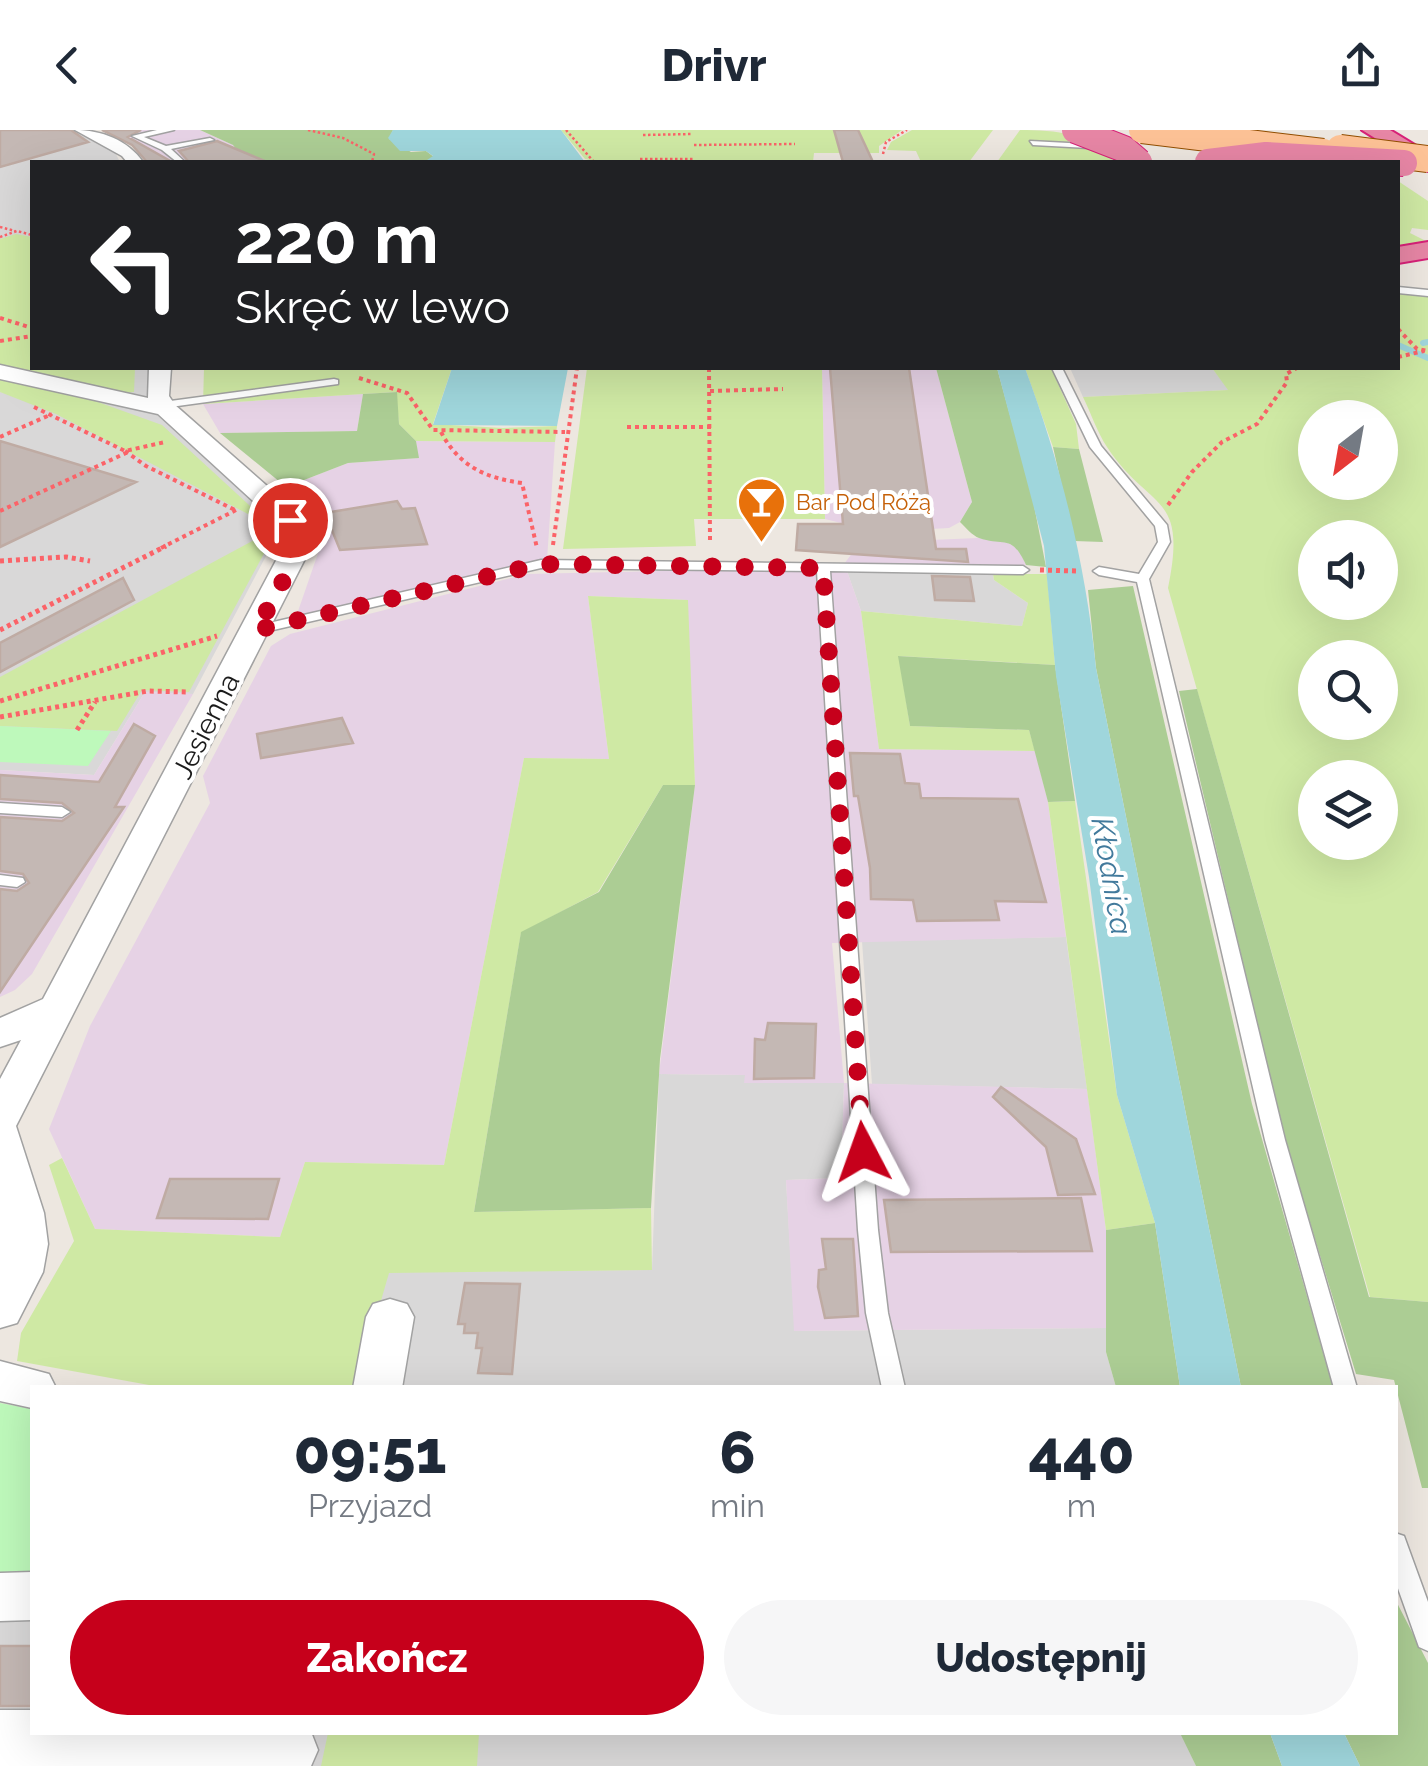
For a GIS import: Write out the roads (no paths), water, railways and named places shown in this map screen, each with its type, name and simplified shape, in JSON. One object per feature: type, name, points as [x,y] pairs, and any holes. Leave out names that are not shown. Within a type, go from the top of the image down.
[{"type":"highway","points":[[1076,130],[1124,149],[1138,145]]},
{"type":"highway","points":[[1338,130],[1397,160]]},
{"type":"highway","points":[[1374,130],[1417,170]]},
{"type":"highway","points":[[1412,130],[1428,140]]},
{"type":"highway","points":[[1215,154],[1316,160]]},
{"type":"highway","points":[[1400,255],[1428,250]]},
{"type":"highway","points":[[1400,280],[1428,282]]},
{"type":"main road","points":[[1193,130],[1361,160]]},
{"type":"main road","points":[[1298,136],[1382,160]]},
{"type":"main road","points":[[1138,145],[1305,160]]},
{"type":"street","points":[[83,130],[128,152],[134,160]]},
{"type":"street","points":[[160,370],[158,396],[164,407]]},
{"type":"street","points":[[0,372],[164,407]]},
{"type":"street","name":"Jesienna","points":[[0,1118],[294,555],[297,535],[290,520],[164,407]]},
{"type":"street","points":[[0,1034],[55,1008]]},
{"type":"street","points":[[0,1135],[22,1218],[11,1240],[24,1261],[0,1310]]},
{"type":"street","points":[[378,1385],[390,1318]]},
{"type":"street","points":[[0,1381],[30,1388]]},
{"type":"street","points":[[0,1597],[30,1596]]},
{"type":"street","points":[[0,1738],[181,1738],[289,1749]]},
{"type":"lane","points":[[170,130],[136,136],[165,148],[180,160]]},
{"type":"lane","points":[[165,148],[210,140]]},
{"type":"lane","points":[[1033,143],[1094,148],[1168,141],[1215,154],[1246,150]]},
{"type":"lane","points":[[1400,290],[1428,293]]},
{"type":"lane","points":[[1058,370],[1096,447],[1162,525],[1164,542],[1144,579],[1275,1140],[1345,1385]]},
{"type":"lane","points":[[164,407],[334,382]]},
{"type":"lane","points":[[256,630],[546,564],[1023,570]]},
{"type":"lane","points":[[823,568],[868,1230],[877,1313],[893,1385]]},
{"type":"lane","points":[[1099,571],[1144,579]]},
{"type":"lane","points":[[0,808],[62,812]]},
{"type":"lane","points":[[1398,1553],[1428,1639]]},
{"type":"water","points":[[393,130],[561,130],[584,160],[427,160],[433,156],[426,151],[400,151],[388,138]]},
{"type":"water","points":[[451,370],[568,370],[557,426],[433,425]]},
{"type":"water","name":"Kłodnica","points":[[998,370],[1026,370],[1070,516],[1096,668],[1241,1385],[1180,1385],[1155,1223],[1117,1095],[1089,877],[1056,676],[1044,546]]},
{"type":"water","points":[[1271,1735],[1345,1735],[1360,1766],[1282,1766]]},
{"type":"waterway","points":[[1423,343],[1428,342]]},
{"type":"waterway","points":[[1400,346],[1428,358]]},
{"type":"place","name":"Bar Pod Różą","points":[[761,544]]}]
